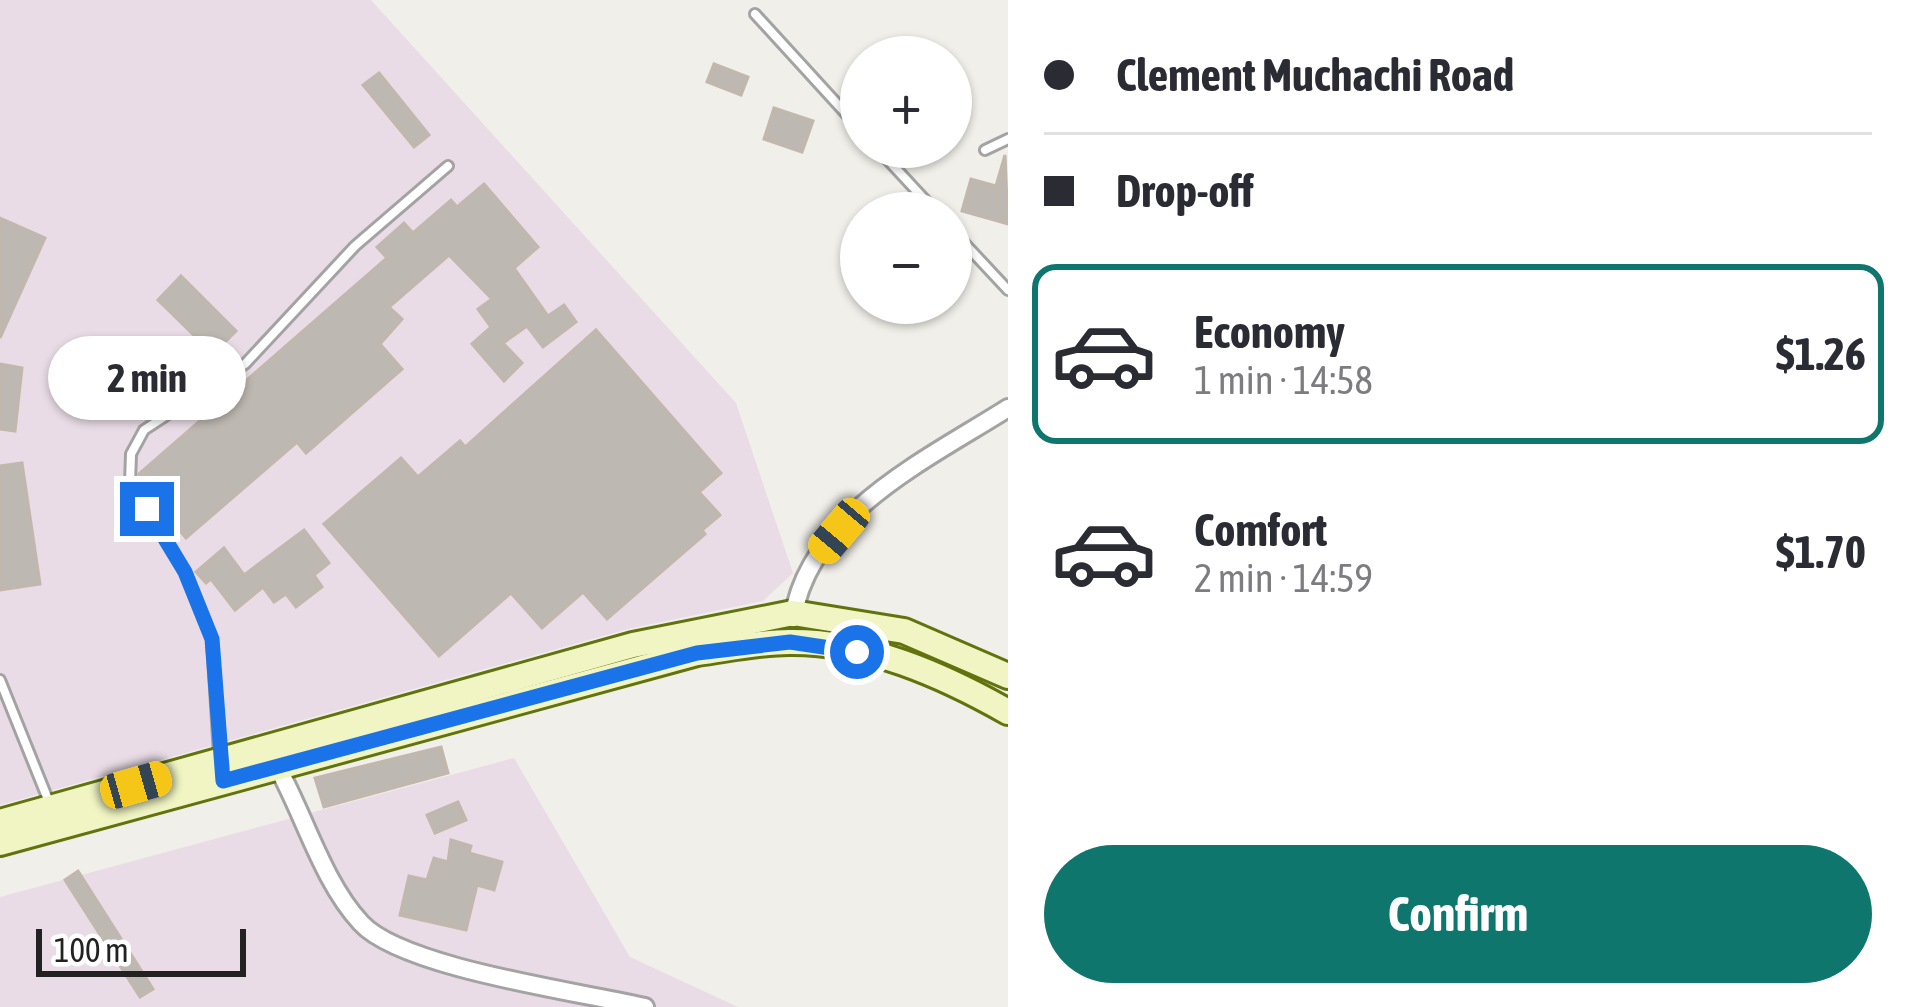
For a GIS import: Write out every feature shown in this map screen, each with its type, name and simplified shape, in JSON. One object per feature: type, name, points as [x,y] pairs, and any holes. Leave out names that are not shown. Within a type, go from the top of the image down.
[{"type":"main road","points":[[272,757],[633,645],[794,613],[904,631],[1008,676]]},
{"type":"main road","points":[[0,822],[54,817],[272,757],[697,653],[790,642],[916,667],[1008,712]]},
{"type":"main road","points":[[0,843],[54,817]]},
{"type":"street","points":[[790,642],[799,586],[862,506],[1008,408]]},
{"type":"street","points":[[272,757],[348,905],[383,940],[421,956],[645,1007]]},
{"type":"lane","points":[[754,14],[840,107]]},
{"type":"lane","points":[[985,150],[1008,139]]},
{"type":"lane","points":[[221,771],[212,639],[185,572],[130,483],[131,454],[144,430],[244,364],[355,246],[448,166]]},
{"type":"lane","points":[[895,168],[918,192]]},
{"type":"lane","points":[[972,251],[1008,290]]},
{"type":"lane","points":[[0,680],[54,817]]},
{"type":"shaded area","points":[[0,0],[371,0],[736,403],[793,573],[763,601],[628,629],[0,805]]},
{"type":"shaded area","points":[[514,758],[630,957],[738,1007],[0,1007],[0,897]]},
{"type":"building","points":[[714,64],[748,77],[741,95],[707,82]]},
{"type":"building","points":[[379,73],[429,135],[414,147],[363,85]]},
{"type":"building","points":[[774,108],[813,121],[802,152],[764,139]]},
{"type":"building","points":[[1005,155],[1008,224],[972,214],[972,192],[967,192],[971,179],[996,186]]},
{"type":"building","points":[[484,184],[538,247],[514,268],[548,316],[564,305],[576,322],[543,347],[527,326],[503,343],[522,363],[504,381],[472,344],[491,327],[478,309],[492,299],[449,255],[389,307],[402,319],[380,344],[402,369],[306,453],[297,442],[186,538],[145,491],[139,474],[387,258],[377,247],[404,223],[413,233],[451,200],[457,207]]},
{"type":"building","points":[[0,218],[45,238],[0,338]]},
{"type":"building","points":[[181,276],[236,331],[213,354],[158,300]]},
{"type":"building","points":[[596,330],[721,473],[699,492],[720,515],[702,530],[705,534],[607,619],[583,592],[542,628],[511,593],[439,656],[324,524],[401,458],[418,477],[460,441],[465,447]]},
{"type":"building","points":[[0,364],[22,368],[15,431],[0,429]]},
{"type":"building","points":[[22,463],[40,584],[0,590],[0,466]]},
{"type":"building","points":[[304,530],[329,563],[314,575],[322,587],[296,607],[286,594],[274,602],[263,587],[235,610],[211,579],[206,583],[196,572],[224,548],[244,575]]},
{"type":"building","points":[[441,747],[448,773],[324,807],[315,778]]},
{"type":"building","points":[[458,802],[466,820],[435,833],[427,815]]},
{"type":"building","points":[[451,840],[471,846],[469,853],[502,862],[494,890],[477,885],[466,930],[400,915],[409,876],[427,880],[434,858],[448,862]]},
{"type":"building","points":[[78,871],[153,989],[140,997],[65,880]]},
{"type":"route","points":[[147,509],[185,572],[212,639],[223,781],[697,653],[790,642],[857,652]]}]
